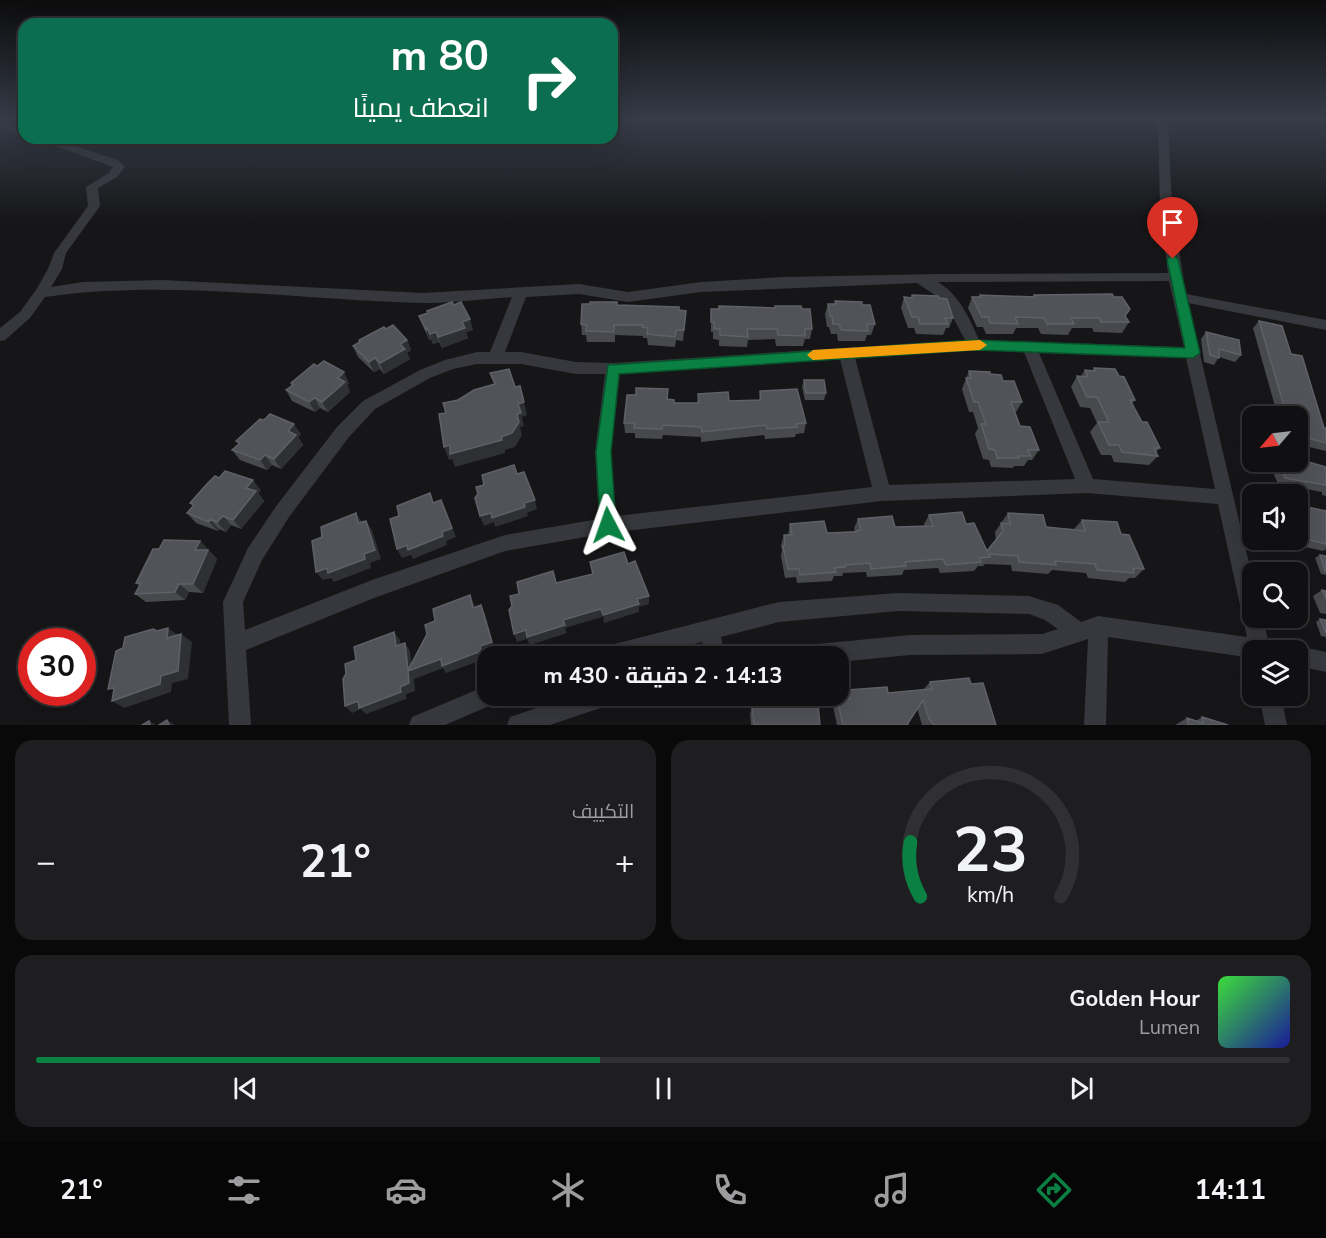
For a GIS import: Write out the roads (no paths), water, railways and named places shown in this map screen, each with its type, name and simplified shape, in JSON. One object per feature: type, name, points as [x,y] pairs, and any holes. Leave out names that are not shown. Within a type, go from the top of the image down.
[{"type":"street","points":[[0,336],[25,315],[56,269],[60,253],[88,217],[93,206],[92,187],[113,175],[119,167],[114,162],[88,154]]},
{"type":"street","points":[[1165,154],[1166,214],[1175,277],[1242,569]]},
{"type":"street","points":[[41,292],[82,286],[162,285],[423,298],[579,289],[628,297],[701,287],[916,279],[1175,277]]},
{"type":"street","points":[[916,279],[936,285],[955,302],[974,345]]},
{"type":"street","points":[[496,357],[521,293]]},
{"type":"street","points":[[1179,297],[1326,325]]},
{"type":"street","points":[[240,725],[233,602],[255,554],[308,476],[343,432],[369,405],[425,374],[450,364],[477,358],[496,357],[521,358],[576,368],[613,369],[974,345],[1193,353]]},
{"type":"street","points":[[1029,346],[1088,486]]},
{"type":"street","points":[[846,353],[882,494]]},
{"type":"street","points":[[608,525],[603,452],[613,369]]},
{"type":"street","points":[[235,644],[372,589],[505,543],[608,525],[882,494],[1088,486],[1225,497]]},
{"type":"street","points":[[645,646],[778,612],[898,602],[1029,605],[1051,612],[1077,631]]},
{"type":"street","points":[[1095,725],[1098,626]]},
{"type":"street","points":[[849,651],[910,645],[1042,644],[1059,641],[1077,631],[1098,626],[1242,647]]},
{"type":"street","points":[[710,629],[713,646]]},
{"type":"street","points":[[1308,658],[1326,662]]},
{"type":"street","points":[[420,725],[477,700]]},
{"type":"street","points":[[518,725],[574,706]]},
{"type":"street","points":[[1272,706],[1276,725]]}]
